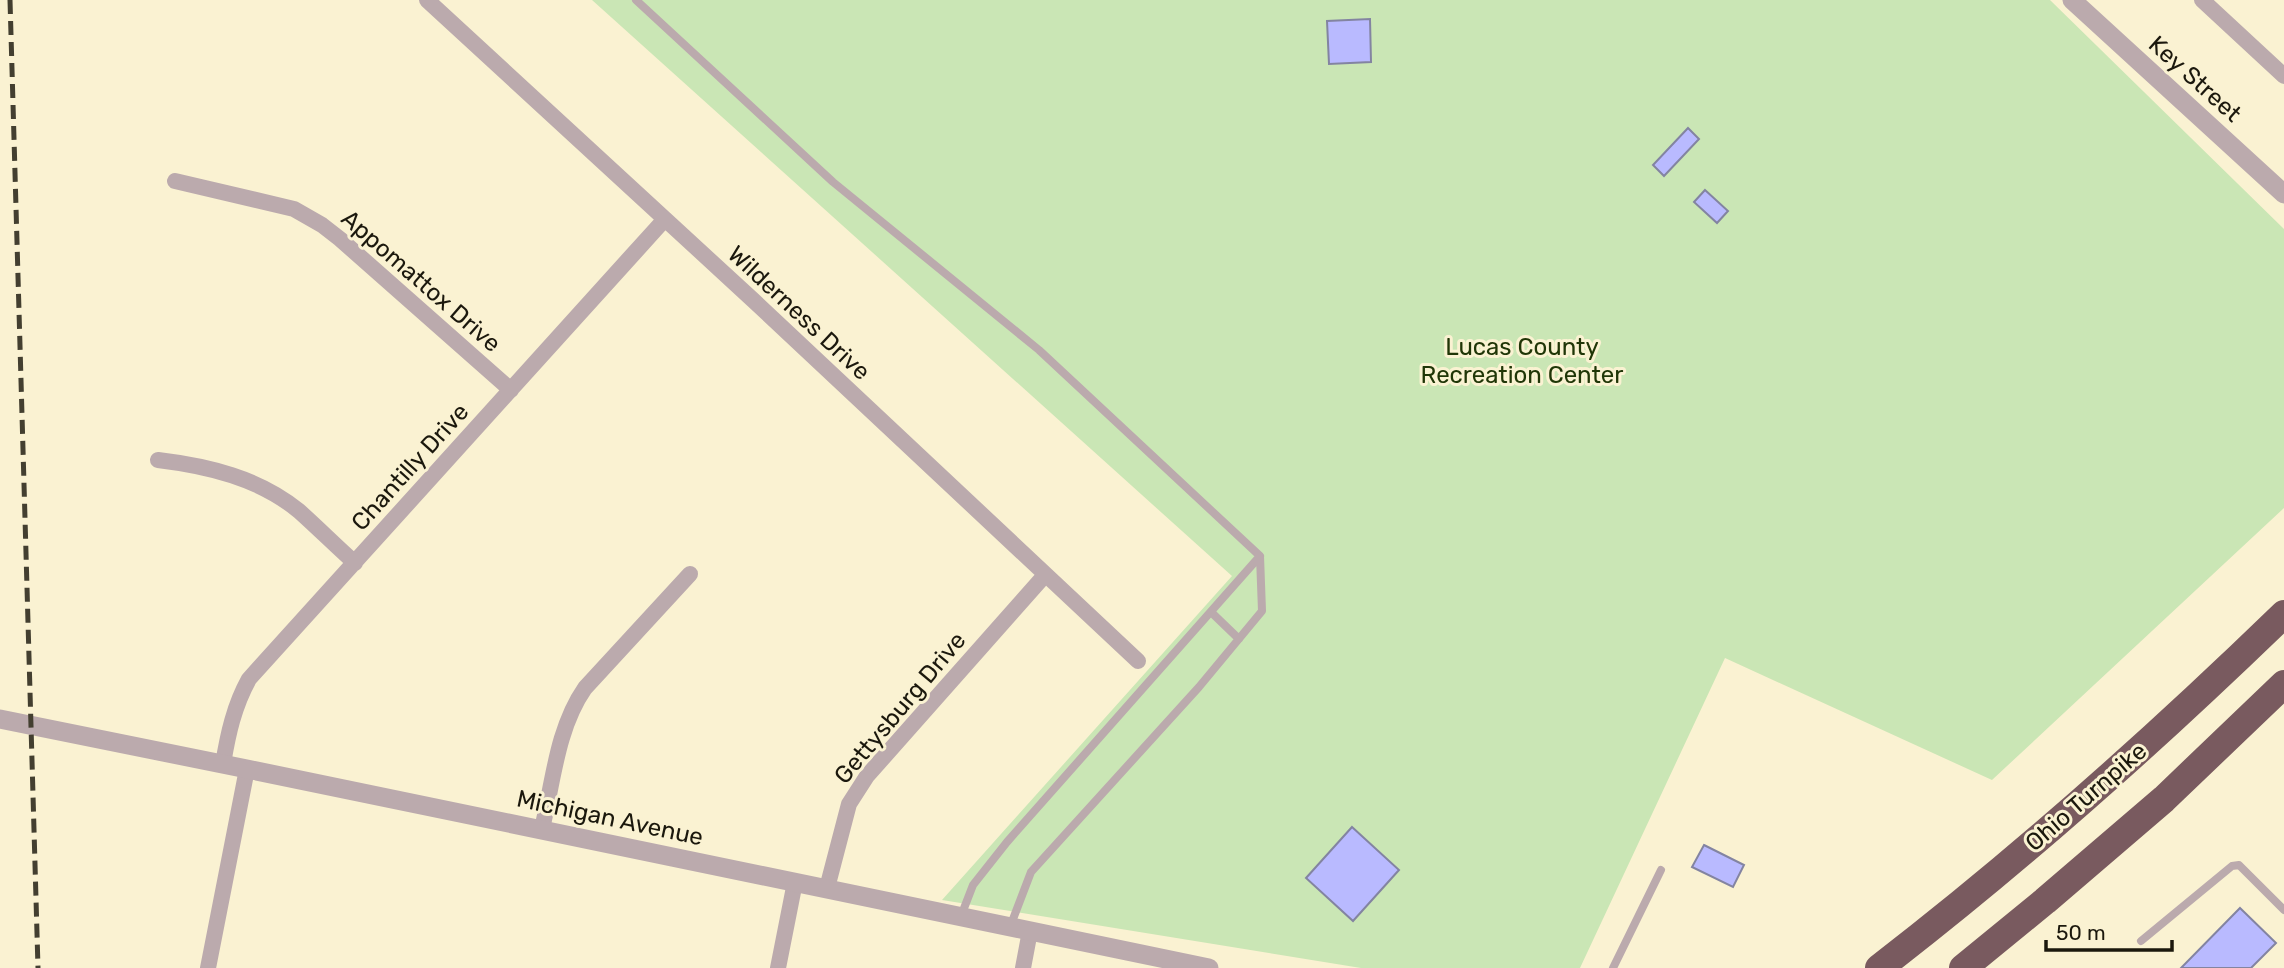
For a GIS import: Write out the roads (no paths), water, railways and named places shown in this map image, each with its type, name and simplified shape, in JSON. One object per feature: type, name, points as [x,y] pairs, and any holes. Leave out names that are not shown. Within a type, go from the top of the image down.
[{"type":"highway","name":"Ohio Turnpike","points":[[1879,968],[2072,810],[2182,712],[2284,614]]},
{"type":"highway","points":[[1963,968],[2164,799],[2284,684]]},
{"type":"street","name":"Wilderness Drive","points":[[427,0],[1138,661]]},
{"type":"street","name":"Key Street","points":[[2072,0],[2284,194]]},
{"type":"street","points":[[2202,0],[2284,76]]},
{"type":"street","name":"Appomattox Drive","points":[[175,181],[293,209],[321,225],[511,390]]},
{"type":"street","name":"Chantilly Drive","points":[[223,764],[230,723],[241,692],[249,679],[665,219]]},
{"type":"street","points":[[158,460],[198,465],[235,476],[272,493],[298,510],[355,563]]},
{"type":"street","points":[[542,829],[565,724],[574,704],[585,688],[690,574]]},
{"type":"street","name":"Gettysburg Drive","points":[[827,888],[849,804],[867,776],[1045,575]]},
{"type":"street","name":"Michigan Avenue","points":[[0,719],[1209,968]]},
{"type":"street","points":[[208,968],[247,768]]},
{"type":"street","points":[[778,968],[795,882]]},
{"type":"street","points":[[1023,968],[1030,931]]},
{"type":"lane","points":[[635,0],[833,182],[1039,351],[1260,556],[1262,611],[1199,687],[1031,872],[1010,927]]},
{"type":"lane","points":[[961,916],[973,885],[1007,842],[1260,556]]},
{"type":"lane","points":[[1211,612],[1239,639]]},
{"type":"lane","points":[[2141,941],[2232,866],[2239,866],[2284,910]]},
{"type":"lane","points":[[1614,968],[1661,870]]},
{"type":"railway","points":[[10,0],[38,968]]},
{"type":"park label","name":"Lucas County Recreation Center","points":[[1522,361]]}]
